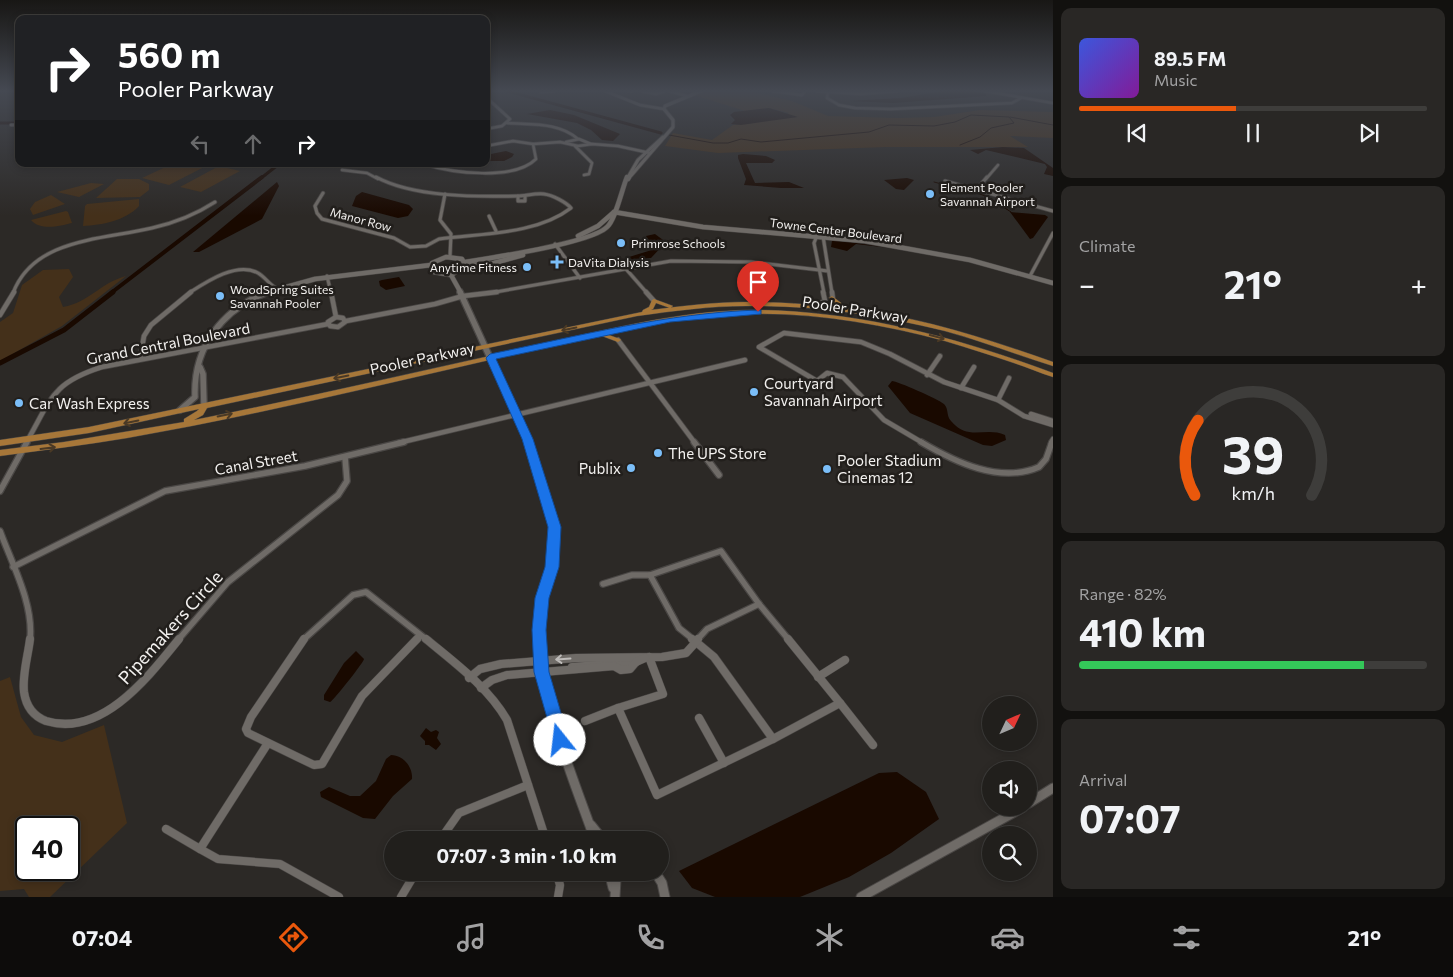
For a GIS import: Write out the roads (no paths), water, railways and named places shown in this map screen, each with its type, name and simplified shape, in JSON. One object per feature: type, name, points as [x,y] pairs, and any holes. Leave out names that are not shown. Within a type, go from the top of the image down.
[{"type":"main road","points":[[832,298],[838,304],[855,310]]},
{"type":"main road","points":[[636,314],[651,308],[654,301],[666,306],[702,305]]},
{"type":"main road","name":"Pooler Parkway","points":[[0,443],[89,430],[636,314],[702,305],[749,302],[809,304],[855,310],[899,318],[969,337],[988,335],[997,342],[1053,364]]},
{"type":"main road","points":[[815,315],[832,313],[834,308]]},
{"type":"main road","name":"Pooler Parkway","points":[[0,453],[115,437],[611,331],[714,314],[758,312],[815,315],[872,323],[929,335],[1053,375]]},
{"type":"main road","points":[[616,319],[610,326],[611,331],[618,340]]},
{"type":"main road","points":[[618,340],[622,332],[632,327]]},
{"type":"main road","points":[[594,335],[608,336],[618,340]]},
{"type":"main road","points":[[115,437],[189,420],[200,413],[204,406]]},
{"type":"street","points":[[570,133],[577,139],[587,143],[650,153]]},
{"type":"street","points":[[627,180],[667,133]]},
{"type":"street","points":[[431,267],[437,259],[450,256],[465,264],[510,260],[544,247],[592,236],[603,231],[614,220],[615,210],[629,170],[644,151],[663,137]]},
{"type":"street","points":[[490,145],[513,141],[533,144],[570,142],[577,139]]},
{"type":"street","points":[[570,142],[578,146],[592,163],[589,174],[584,175]]},
{"type":"street","points":[[578,146],[587,143]]},
{"type":"street","points":[[436,167],[449,170],[512,171],[528,166],[535,160],[536,154],[533,144]]},
{"type":"street","points":[[977,189],[998,165]]},
{"type":"street","points":[[342,170],[367,172],[393,186],[445,194],[518,196],[518,200],[522,202],[525,201],[524,196],[545,194],[568,204],[571,208],[563,215],[547,222],[452,237]]},
{"type":"street","points":[[945,181],[1053,210]]},
{"type":"street","name":"Manor Row","points":[[323,193],[318,198],[315,210],[319,217],[328,222],[394,238],[410,248],[422,247],[437,239],[452,237]]},
{"type":"street","points":[[445,194],[440,221],[452,237],[450,256]]},
{"type":"street","points":[[0,315],[7,308],[18,279],[25,269],[70,245],[174,225],[202,214],[217,202]]},
{"type":"street","name":"Towne Center Boulevard","points":[[615,210],[702,227],[816,234],[943,252],[1053,281]]},
{"type":"street","points":[[489,216],[496,230]]},
{"type":"street","points":[[1031,275],[1053,233]]},
{"type":"street","points":[[809,304],[820,304],[825,301],[814,243],[816,234]]},
{"type":"street","name":"Towne Center Boulevard","points":[[816,234],[944,254],[1031,275]]},
{"type":"street","points":[[823,236],[834,308]]},
{"type":"street","points":[[555,244],[580,278]]},
{"type":"street","points":[[1046,247],[1053,249]]},
{"type":"street","name":"Grand Central Boulevard","points":[[328,324],[332,327],[338,327],[346,321],[671,261],[751,262],[828,271]]},
{"type":"street","points":[[179,411],[194,397],[195,377],[200,367],[204,348],[214,329],[234,311],[251,300],[276,288],[327,276],[431,267],[439,274],[451,275],[461,272],[465,264]]},
{"type":"street","points":[[626,269],[654,301]]},
{"type":"street","points":[[140,359],[144,336],[151,325],[215,277],[230,272],[252,272],[276,288]]},
{"type":"street","points":[[451,275],[464,298],[528,439],[555,527],[552,567],[542,598],[539,630],[541,672],[565,757],[593,831]]},
{"type":"street","points":[[327,276],[336,318]]},
{"type":"street","name":"Grand Central Boulevard","points":[[22,451],[62,384],[88,370],[328,324],[336,318],[343,318],[346,321]]},
{"type":"street","points":[[1053,419],[1020,414],[998,400],[927,374],[875,347],[847,339],[784,333],[759,347],[817,381],[827,373],[835,374],[852,385],[874,412],[884,420],[947,456],[977,468],[1010,473],[1032,470],[1043,464],[1053,439]]},
{"type":"street","points":[[618,340],[719,475]]},
{"type":"street","points":[[927,374],[940,356]]},
{"type":"street","name":"Canal Street","points":[[13,567],[165,491],[266,474],[345,457],[745,360]]},
{"type":"street","points":[[200,367],[203,374],[204,406]]},
{"type":"street","points":[[961,388],[974,367]]},
{"type":"street","points":[[998,400],[1009,378]]},
{"type":"street","points":[[1038,417],[1053,425]]},
{"type":"street","points":[[0,491],[22,451]]},
{"type":"street","name":"Pipemakers Circle","points":[[0,531],[31,627],[24,689],[29,710],[36,717],[58,724],[82,721],[103,713],[132,693],[228,582],[338,495],[345,486],[348,475],[345,457]]},
{"type":"street","points":[[603,584],[628,575],[641,573],[650,575],[721,551],[759,604],[873,745]]},
{"type":"street","points":[[650,575],[679,628],[696,641],[728,674],[773,739]]},
{"type":"street","points":[[420,636],[362,696],[322,764],[314,765],[248,733],[246,729],[252,717],[304,639],[353,594],[366,592],[371,594],[481,688],[505,714],[543,831]]},
{"type":"street","points":[[469,678],[490,666],[540,661],[676,656],[686,653],[707,628],[759,604]]},
{"type":"street","points":[[481,688],[498,676],[567,669],[589,671],[614,666],[621,670],[630,669],[636,662],[648,657]]},
{"type":"street","points":[[585,721],[618,708],[664,694],[648,657]]},
{"type":"street","points":[[818,677],[845,660]]},
{"type":"street","points":[[618,708],[657,795],[773,739],[840,703]]},
{"type":"street","points":[[699,718],[724,763]]},
{"type":"street","points":[[200,848],[268,743]]},
{"type":"street","points":[[447,831],[460,813],[528,785]]},
{"type":"street","points":[[1037,799],[1053,788]]},
{"type":"street","points":[[861,897],[1008,816]]},
{"type":"street","points":[[591,825],[598,831]]},
{"type":"street","points":[[166,829],[218,859],[280,864],[339,897]]},
{"type":"street","points":[[401,897],[411,881]]},
{"type":"street","points":[[558,897],[559,881]]},
{"type":"street","points":[[611,881],[615,894]]},
{"type":"street","points":[[615,894],[618,881]]},
{"type":"street","points":[[664,892],[670,897]]},
{"type":"waterway","points":[[669,135],[713,143],[728,143],[741,139],[761,142],[860,133]]},
{"type":"waterway","points":[[960,145],[980,137],[985,133]]},
{"type":"waterway","points":[[260,179],[275,167]]},
{"type":"waterway","points":[[111,293],[262,177]]},
{"type":"waterway","points":[[934,182],[972,192]]},
{"type":"waterway","points":[[977,193],[988,197],[1011,212]]},
{"type":"waterway","points":[[0,363],[64,330],[113,292]]},
{"type":"place","name":"Element Pooler Savannah Airport","points":[[930,194]]},
{"type":"place","name":"Primrose Schools","points":[[621,243]]},
{"type":"place","name":"DaVita Dialysis","points":[[557,262]]},
{"type":"place","name":"Anytime Fitness","points":[[527,267]]},
{"type":"place","name":"WoodSpring Suites Savannah Pooler","points":[[220,296]]},
{"type":"place","name":"Courtyard Savannah Airport","points":[[754,392]]},
{"type":"place","name":"Car Wash Express","points":[[19,403]]},
{"type":"place","name":"The UPS Store","points":[[658,453]]},
{"type":"place","name":"Publix","points":[[631,468]]},
{"type":"place","name":"Pooler Stadium Cinemas 12","points":[[827,469]]}]
